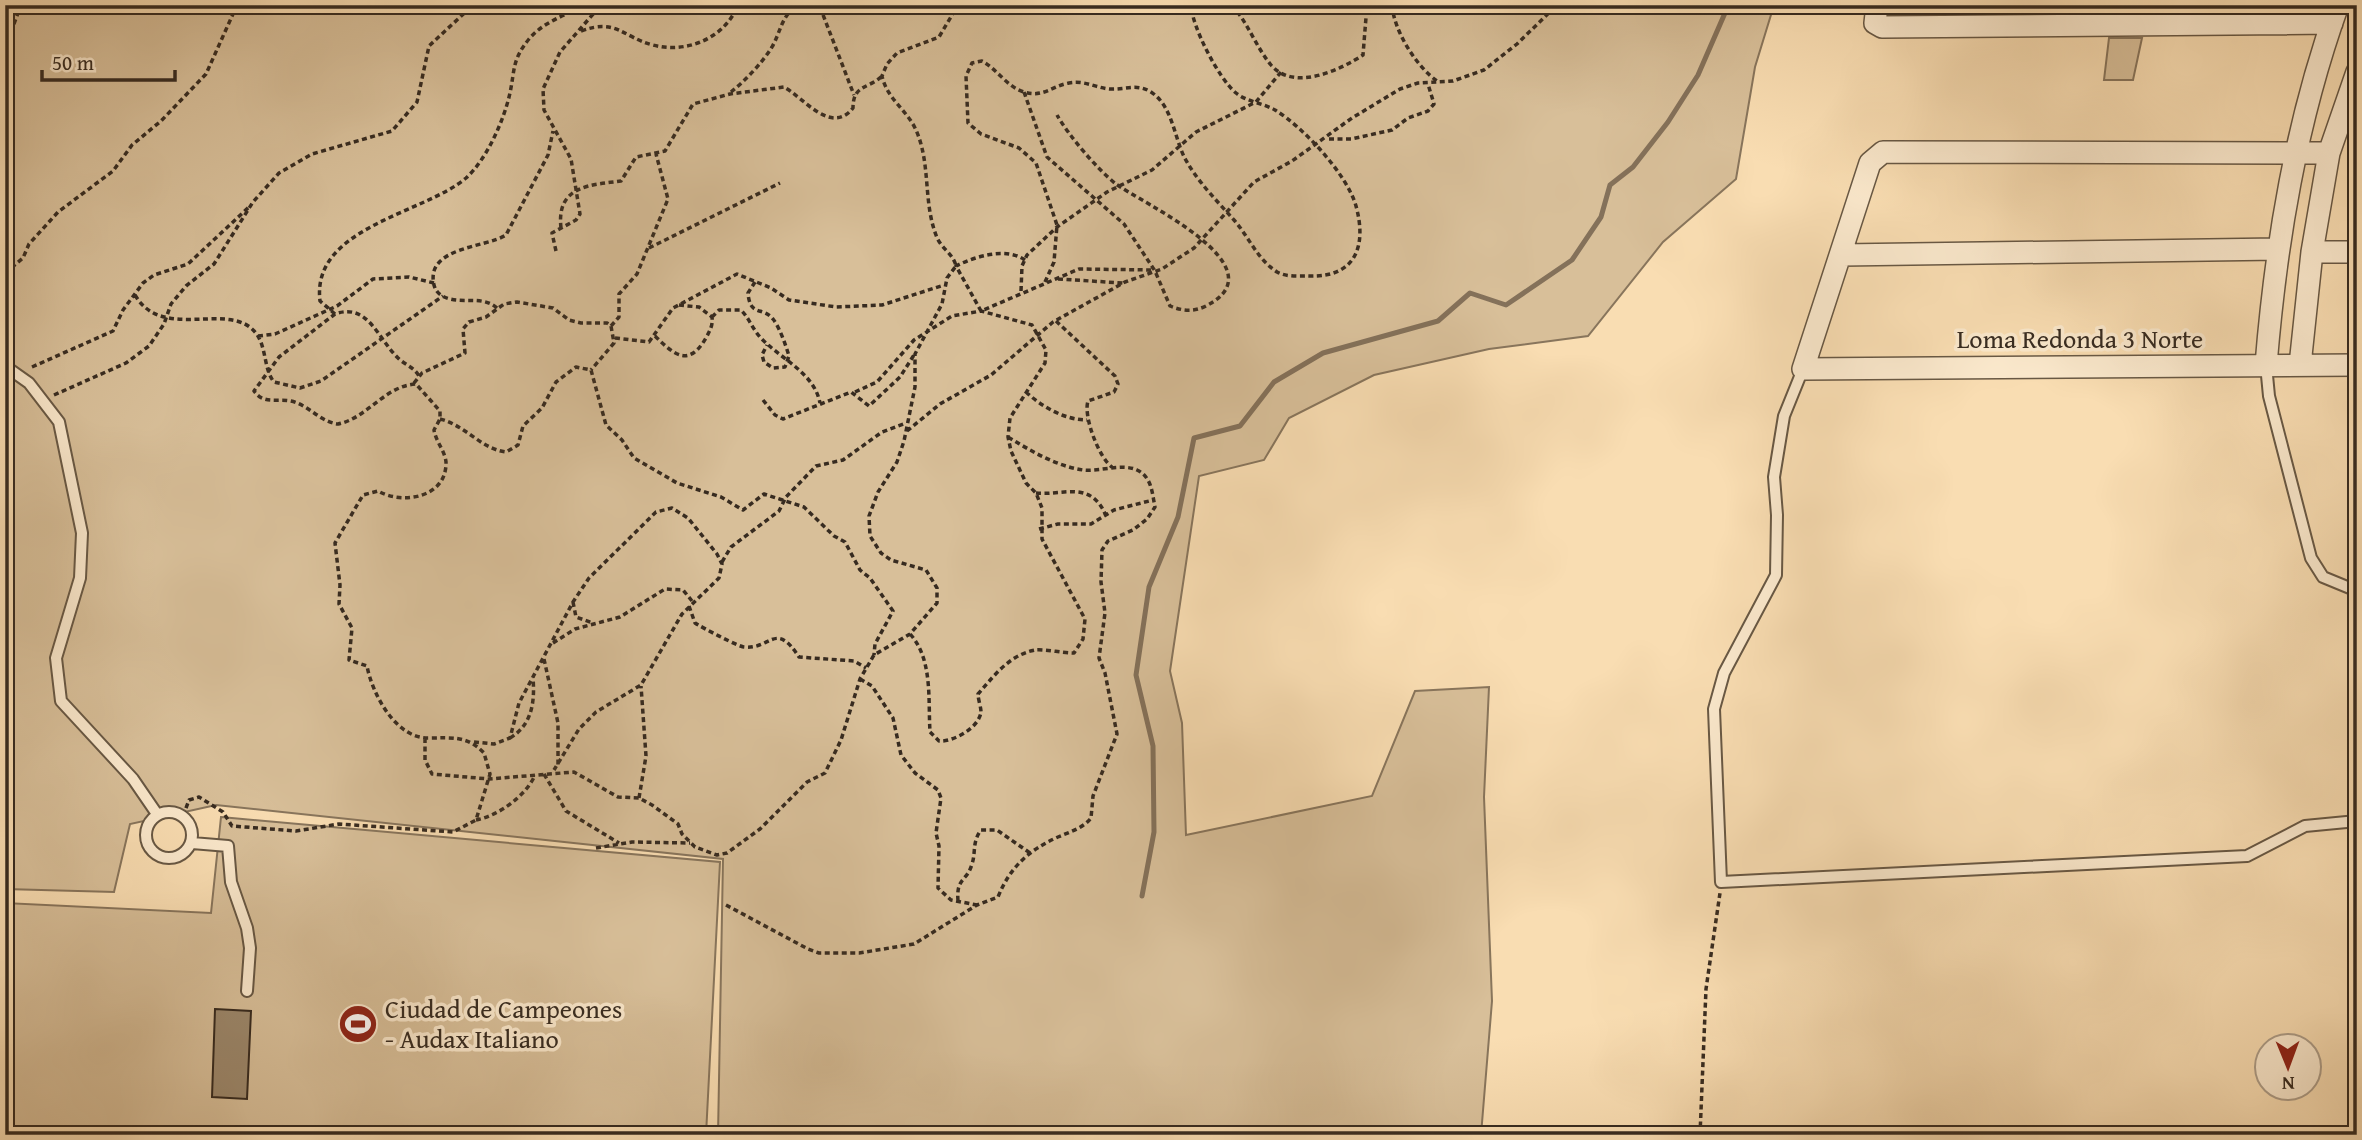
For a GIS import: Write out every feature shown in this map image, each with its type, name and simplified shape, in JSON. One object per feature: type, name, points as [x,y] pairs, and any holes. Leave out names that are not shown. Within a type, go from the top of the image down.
[{"type":"street","points":[[1877,8],[1875,23],[1882,27],[2335,14],[2295,151],[2278,249],[2266,365]]},
{"type":"street","points":[[2300,365],[2312,252],[2329,153],[2357,72]]},
{"type":"street","points":[[1803,369],[1870,163],[1883,152],[2329,153]]},
{"type":"street","points":[[1842,255],[2278,249]]},
{"type":"street","points":[[2312,252],[2357,251]]},
{"type":"street","name":"Loma Redonda 3 Norte","points":[[1803,369],[2357,365]]},
{"type":"lane","points":[[2266,365],[2269,396],[2311,558],[2322,577],[2357,591]]},
{"type":"lane","points":[[5,366],[29,383],[59,422],[82,533],[80,578],[56,658],[61,701],[133,779],[157,814]]},
{"type":"lane","points":[[1803,369],[1784,416],[1774,477],[1777,515],[1776,575],[1724,673],[1714,709],[1721,882],[2247,856],[2305,826],[2357,821]]},
{"type":"lane","points":[[166,812],[183,816],[190,823],[192,843],[186,852],[176,858],[164,858],[154,853],[147,844],[149,822],[157,814],[166,812]]},
{"type":"lane","points":[[192,843],[228,846],[231,882],[245,921],[250,948],[247,991]]},
{"type":"path","points":[[5,48],[21,5]]},
{"type":"path","points":[[5,273],[23,258],[29,244],[58,212],[113,171],[132,145],[161,121],[206,74],[237,5]]},
{"type":"path","points":[[43,400],[126,363],[158,336],[171,304],[186,286],[214,264],[249,207],[279,173],[296,162],[392,131],[416,102],[429,46],[473,5]]},
{"type":"path","points":[[335,314],[320,301],[319,291],[327,269],[341,246],[383,221],[444,194],[469,175],[503,116],[515,59],[537,31],[583,5]]},
{"type":"path","points":[[556,251],[552,233],[576,220],[580,214],[571,159],[544,110],[543,89],[560,52],[601,5]]},
{"type":"path","points":[[580,32],[603,25],[655,46],[696,44],[720,30],[733,18],[738,5]]},
{"type":"path","points":[[730,94],[762,60],[773,45],[782,20],[796,5]]},
{"type":"path","points":[[819,6],[828,10],[838,5]]},
{"type":"path","points":[[876,5],[885,12],[900,5]]},
{"type":"path","points":[[561,228],[563,206],[576,190],[585,184],[621,181],[636,157],[665,151],[674,141],[693,104],[730,94],[783,87],[808,107],[837,118],[848,114],[853,108],[857,89],[877,82],[897,53],[939,37],[958,5]]},
{"type":"path","points":[[1045,282],[1054,262],[1057,227],[1055,214],[1042,190],[1036,163],[1019,148],[972,128],[966,114],[967,76],[972,63],[982,61],[1024,92],[1038,94],[1075,82],[1092,83],[1108,89],[1128,86],[1145,89],[1162,103],[1186,161],[1247,235],[1260,257],[1281,274],[1323,276],[1342,269],[1357,254],[1360,224],[1354,199],[1337,171],[1315,145],[1282,115],[1237,94],[1222,76],[1196,29],[1191,5]]},
{"type":"path","points":[[1232,5],[1271,65],[1281,72],[1312,77],[1342,67],[1363,55],[1367,5]]},
{"type":"path","points":[[1293,5],[1301,12],[1316,12],[1326,5]]},
{"type":"path","points":[[1392,5],[1395,22],[1403,37],[1421,66],[1438,83]]},
{"type":"path","points":[[905,433],[940,404],[991,375],[1056,320],[1125,282],[1156,271],[1202,240],[1225,211],[1254,182],[1327,139],[1378,101],[1400,89],[1453,81],[1484,70],[1517,44],[1557,5]]},
{"type":"path","points":[[819,6],[855,94]]},
{"type":"path","points":[[1021,291],[1025,260],[1057,227],[1113,189],[1122,188],[1152,170],[1180,144],[1225,115],[1256,102],[1281,72]]},
{"type":"path","points":[[883,76],[891,98],[915,129],[927,168],[929,203],[936,237],[954,258],[981,311],[1028,323],[1038,334],[1046,350],[1045,363],[1010,418],[1008,438],[1026,483],[1036,493],[1042,508],[1042,539],[1085,619],[1083,639],[1074,653],[1037,650],[1010,662],[992,674],[978,694],[981,712],[976,721],[953,739],[939,741],[930,732],[931,691],[921,650],[910,634]]},
{"type":"path","points":[[1327,139],[1352,139],[1392,130],[1408,118],[1428,111],[1434,104],[1428,83]]},
{"type":"path","points":[[1024,92],[1047,157],[1124,224],[1156,271],[1170,306],[1185,311],[1210,304],[1226,285],[1228,276],[1222,259],[1202,240],[1156,206],[1122,188],[1072,140],[1057,115]]},
{"type":"path","points":[[497,308],[488,302],[443,296],[436,291],[435,269],[443,259],[506,234],[548,155],[553,129]]},
{"type":"path","points":[[611,326],[619,317],[619,294],[637,274],[649,248],[653,229],[668,199],[656,154]]},
{"type":"path","points":[[649,248],[779,183]]},
{"type":"path","points":[[18,375],[113,331],[123,310],[143,283],[154,275],[196,258],[242,210],[249,207]]},
{"type":"path","points":[[855,392],[865,405],[876,402],[900,377],[942,303],[944,285],[956,266],[990,255],[1016,254],[1025,260]]},
{"type":"path","points":[[763,400],[775,415],[790,419],[820,403],[877,382],[897,356],[924,333],[952,316],[981,311],[1021,291],[1079,269],[1156,271]]},
{"type":"path","points":[[615,338],[649,342],[678,305],[737,274],[789,300],[856,307],[898,301],[944,285]]},
{"type":"path","points":[[258,336],[275,334],[329,310],[373,279],[409,276],[434,283]]},
{"type":"path","points":[[1054,278],[1125,282]]},
{"type":"path","points":[[755,282],[748,293],[750,305],[753,309],[767,314],[776,324],[787,350],[788,363]]},
{"type":"path","points":[[135,295],[147,310],[167,316],[239,322],[251,328],[258,336],[267,361],[268,373],[274,382],[280,385],[311,386],[443,296]]},
{"type":"path","points":[[419,376],[361,314],[343,311],[335,314],[279,357],[255,386],[254,391],[260,398],[298,404],[338,425],[370,409],[391,390],[412,384],[419,376],[465,353],[463,329],[469,322],[486,317],[497,308],[517,302],[553,308],[569,320],[607,323],[611,326],[615,338],[610,350],[591,370]]},
{"type":"path","points":[[678,305],[699,307],[712,317]]},
{"type":"path","points":[[655,336],[674,354],[692,355],[699,351],[710,332],[712,317],[719,310],[741,310],[767,345],[810,381],[820,403]]},
{"type":"path","points":[[1056,320],[1115,376],[1118,384],[1114,392],[1088,401],[1085,410],[1107,464],[1114,468]]},
{"type":"path","points":[[767,345],[762,355],[767,366],[778,368],[788,363]]},
{"type":"path","points":[[874,655],[910,634],[937,603],[934,580],[920,566],[885,557],[870,536],[869,525],[873,501],[897,462],[905,433],[915,387],[915,354]]},
{"type":"path","points":[[440,419],[467,431],[488,447],[506,452],[518,445],[523,426],[542,408],[556,382],[576,367],[591,370]]},
{"type":"path","points":[[425,738],[425,760],[432,774],[489,779],[553,771],[574,772],[618,797],[639,798],[673,820],[690,843],[707,853],[727,853],[760,830],[807,782],[825,772],[841,740],[860,679],[874,655],[875,644],[892,611],[870,579],[860,570],[845,542],[834,536],[804,508],[764,494],[743,510],[721,497],[677,483],[634,458],[622,440],[606,425],[591,370]]},
{"type":"path","points":[[412,384],[424,389],[440,411],[435,436],[446,463],[435,487],[412,498],[388,497],[378,491],[363,495],[335,543],[341,585],[339,604],[352,628],[348,660],[367,666],[373,686],[392,719],[425,738],[452,737],[494,744],[510,738],[525,726],[529,717],[533,678]]},
{"type":"path","points":[[1026,392],[1050,410],[1087,420]]},
{"type":"path","points":[[553,771],[579,729],[596,712],[641,685],[691,603],[719,578],[722,564],[731,547],[770,519],[816,466],[843,460],[882,432],[906,423]]},
{"type":"path","points":[[726,905],[819,953],[859,953],[914,944],[978,905],[998,897],[1006,877],[1030,853],[1075,830],[1091,818],[1093,796],[1117,734],[1105,673],[1099,658],[1105,613],[1101,582],[1102,550],[1108,541],[1133,530],[1147,519],[1155,507],[1154,499],[1149,479],[1135,469],[1091,470],[1066,466],[1008,438]]},
{"type":"path","points":[[1036,493],[1062,489],[1079,492],[1102,506],[1106,516]]},
{"type":"path","points":[[1040,529],[1058,524],[1091,524],[1122,507],[1136,506],[1154,499]]},
{"type":"path","points":[[510,738],[514,716],[573,602],[607,558],[648,517],[663,509],[672,508],[688,518],[713,547],[722,564]]},
{"type":"path","points":[[551,645],[575,629],[620,617],[665,589],[683,590],[691,603],[690,615],[695,623],[738,646],[746,648],[774,637],[785,640],[799,657],[854,661],[866,668]]},
{"type":"path","points":[[573,602],[576,617],[590,623],[603,623]]},
{"type":"path","points":[[544,659],[558,723],[558,766]]},
{"type":"path","points":[[860,679],[872,686],[893,718],[901,755],[915,773],[938,790],[941,798],[936,833],[939,846],[938,888],[943,896],[978,905]]},
{"type":"path","points":[[639,798],[646,756],[641,685]]},
{"type":"path","points":[[469,741],[477,745],[488,761],[489,779],[476,820]]},
{"type":"path","points":[[544,774],[566,811],[619,843]]},
{"type":"path","points":[[183,816],[189,800],[199,797],[223,811],[232,826],[296,831],[339,824],[453,832],[499,812],[523,792],[535,775]]},
{"type":"path","points":[[958,901],[957,886],[972,863],[973,844],[981,830],[997,830],[1030,853]]},
{"type":"path","points":[[596,848],[619,843],[690,843]]},
{"type":"path","points":[[1700,1135],[1706,989],[1721,882]]},
{"type":"shaded area","points":[[5,5],[1774,5],[1755,67],[1736,179],[1663,242],[1588,336],[1489,349],[1374,375],[1289,418],[1264,460],[1199,476],[1170,671],[1182,723],[1186,835],[1372,796],[1415,691],[1489,687],[1484,797],[1492,1001],[1481,1135],[718,1135],[723,859],[216,805],[130,824],[114,892],[5,889]]},
{"type":"shaded area","points":[[2109,38],[2142,38],[2133,80],[2104,80]]},
{"type":"shaded area","name":"Ciudad de Campeones - Audax Italiano","points":[[221,817],[720,862],[706,1135],[5,1135],[5,903],[211,913]]},
{"type":"building","points":[[215,1009],[251,1011],[247,1099],[212,1097]]},
{"type":"waterway","points":[[1142,896],[1154,832],[1153,746],[1136,675],[1149,587],[1178,517],[1194,438],[1240,426],[1274,382],[1323,353],[1438,321],[1470,293],[1506,305],[1572,260],[1601,217],[1610,185],[1633,167],[1668,122],[1698,75],[1725,13],[1717,5]]},
{"type":"place","name":"Ciudad de Campeones - Audax Italiano","points":[[358,1024]]}]
